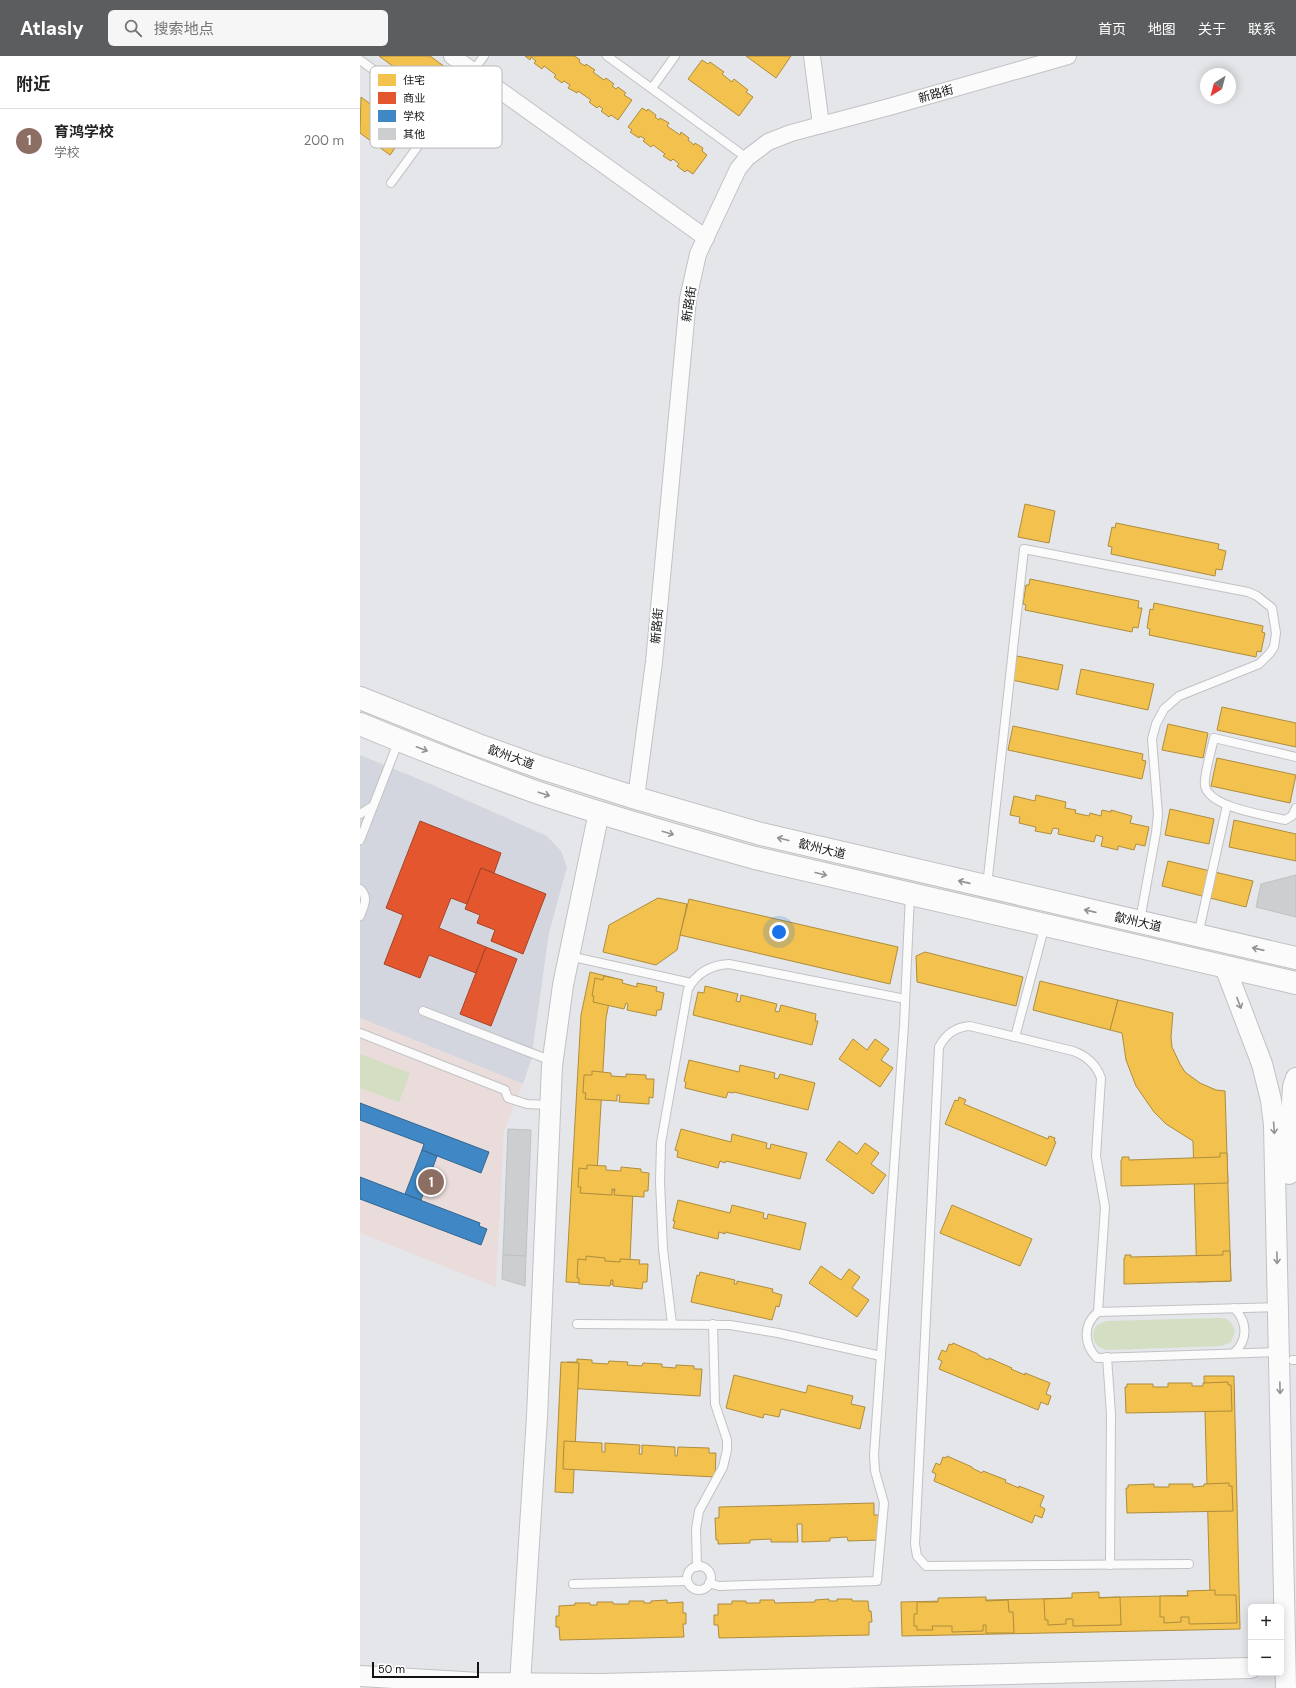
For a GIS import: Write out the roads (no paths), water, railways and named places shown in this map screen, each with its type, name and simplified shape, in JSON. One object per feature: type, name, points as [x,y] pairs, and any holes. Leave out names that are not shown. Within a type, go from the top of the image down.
[{"type":"highway","name":"歙州大道","points":[[360,698],[542,768],[636,798],[768,836],[1296,958]]},
{"type":"highway","name":"歙州大道","points":[[360,724],[477,770],[599,812],[755,858],[1296,983]]},
{"type":"street","points":[[452,56],[466,66]]},
{"type":"street","points":[[812,56],[821,125]]},
{"type":"street","name":"新路街","points":[[636,798],[654,662],[688,299],[698,254],[738,169],[747,158],[758,149],[779,137],[1068,56]]},
{"type":"street","points":[[502,92],[706,238]]},
{"type":"street","points":[[520,1684],[537,1417],[553,1061],[568,956],[599,812]]},
{"type":"street","points":[[1225,967],[1262,1064],[1271,1100],[1275,1149],[1278,1307],[1289,1357],[1296,1515]]},
{"type":"street","points":[[1286,1688],[1289,1149],[1293,1087],[1296,1078]]},
{"type":"street","points":[[360,1676],[520,1684],[601,1684],[1248,1668]]},
{"type":"lane","points":[[477,66],[484,56]]},
{"type":"lane","points":[[608,56],[747,158]]},
{"type":"lane","points":[[652,88],[675,56]]},
{"type":"lane","points":[[360,60],[370,67]]},
{"type":"lane","points":[[391,183],[417,148]]},
{"type":"lane","points":[[987,887],[1024,549],[1248,592],[1257,596],[1272,608],[1276,633],[1274,647],[1270,653],[1259,664],[1179,696],[1164,709],[1156,724],[1152,739],[1158,814],[1156,833],[1139,922]]},
{"type":"lane","points":[[1296,757],[1214,738],[1204,782],[1211,796],[1227,805],[1285,820],[1292,816],[1296,808]]},
{"type":"lane","points":[[360,840],[399,740]]},
{"type":"lane","points":[[1198,936],[1227,805]]},
{"type":"lane","points":[[360,814],[373,806]]},
{"type":"lane","points":[[360,889],[364,894],[365,902],[360,916]]},
{"type":"lane","points":[[709,1583],[719,1586],[877,1581],[884,1503],[875,1471],[874,1455],[905,999],[910,894]]},
{"type":"lane","points":[[1015,1037],[1045,926]]},
{"type":"lane","points":[[568,956],[691,983]]},
{"type":"lane","points":[[672,1324],[663,1249],[660,1182],[661,1143],[687,997],[691,983],[700,973],[707,969],[714,966],[729,964],[905,999]]},
{"type":"lane","points":[[423,1011],[553,1061]]},
{"type":"lane","points":[[1189,1564],[926,1566],[917,1556],[915,1550],[939,1047],[947,1036],[964,1026],[970,1026],[1082,1054],[1095,1065],[1101,1078],[1096,1156],[1105,1207],[1098,1312],[1089,1322],[1087,1328],[1087,1340],[1089,1347],[1097,1358],[1234,1354],[1289,1357]]},
{"type":"lane","points":[[360,1033],[505,1090],[508,1098],[527,1104],[550,1105]]},
{"type":"lane","points":[[1098,1312],[1278,1307]]},
{"type":"lane","points":[[1234,1308],[1240,1314],[1245,1328],[1243,1343],[1234,1354]]},
{"type":"lane","points":[[577,1324],[713,1324],[770,1331],[881,1356]]},
{"type":"lane","points":[[697,1567],[696,1529],[699,1511],[724,1467],[727,1450],[727,1440],[716,1404],[713,1324]]},
{"type":"lane","points":[[1107,1357],[1111,1414],[1110,1565]]},
{"type":"lane","points":[[697,1567],[702,1567],[709,1573],[709,1583],[706,1587],[698,1590],[691,1587],[688,1581],[689,1572],[697,1567]]},
{"type":"lane","points":[[573,1584],[688,1581]]},
{"type":"place","name":"育鸿学校","points":[[431,1182]]}]
